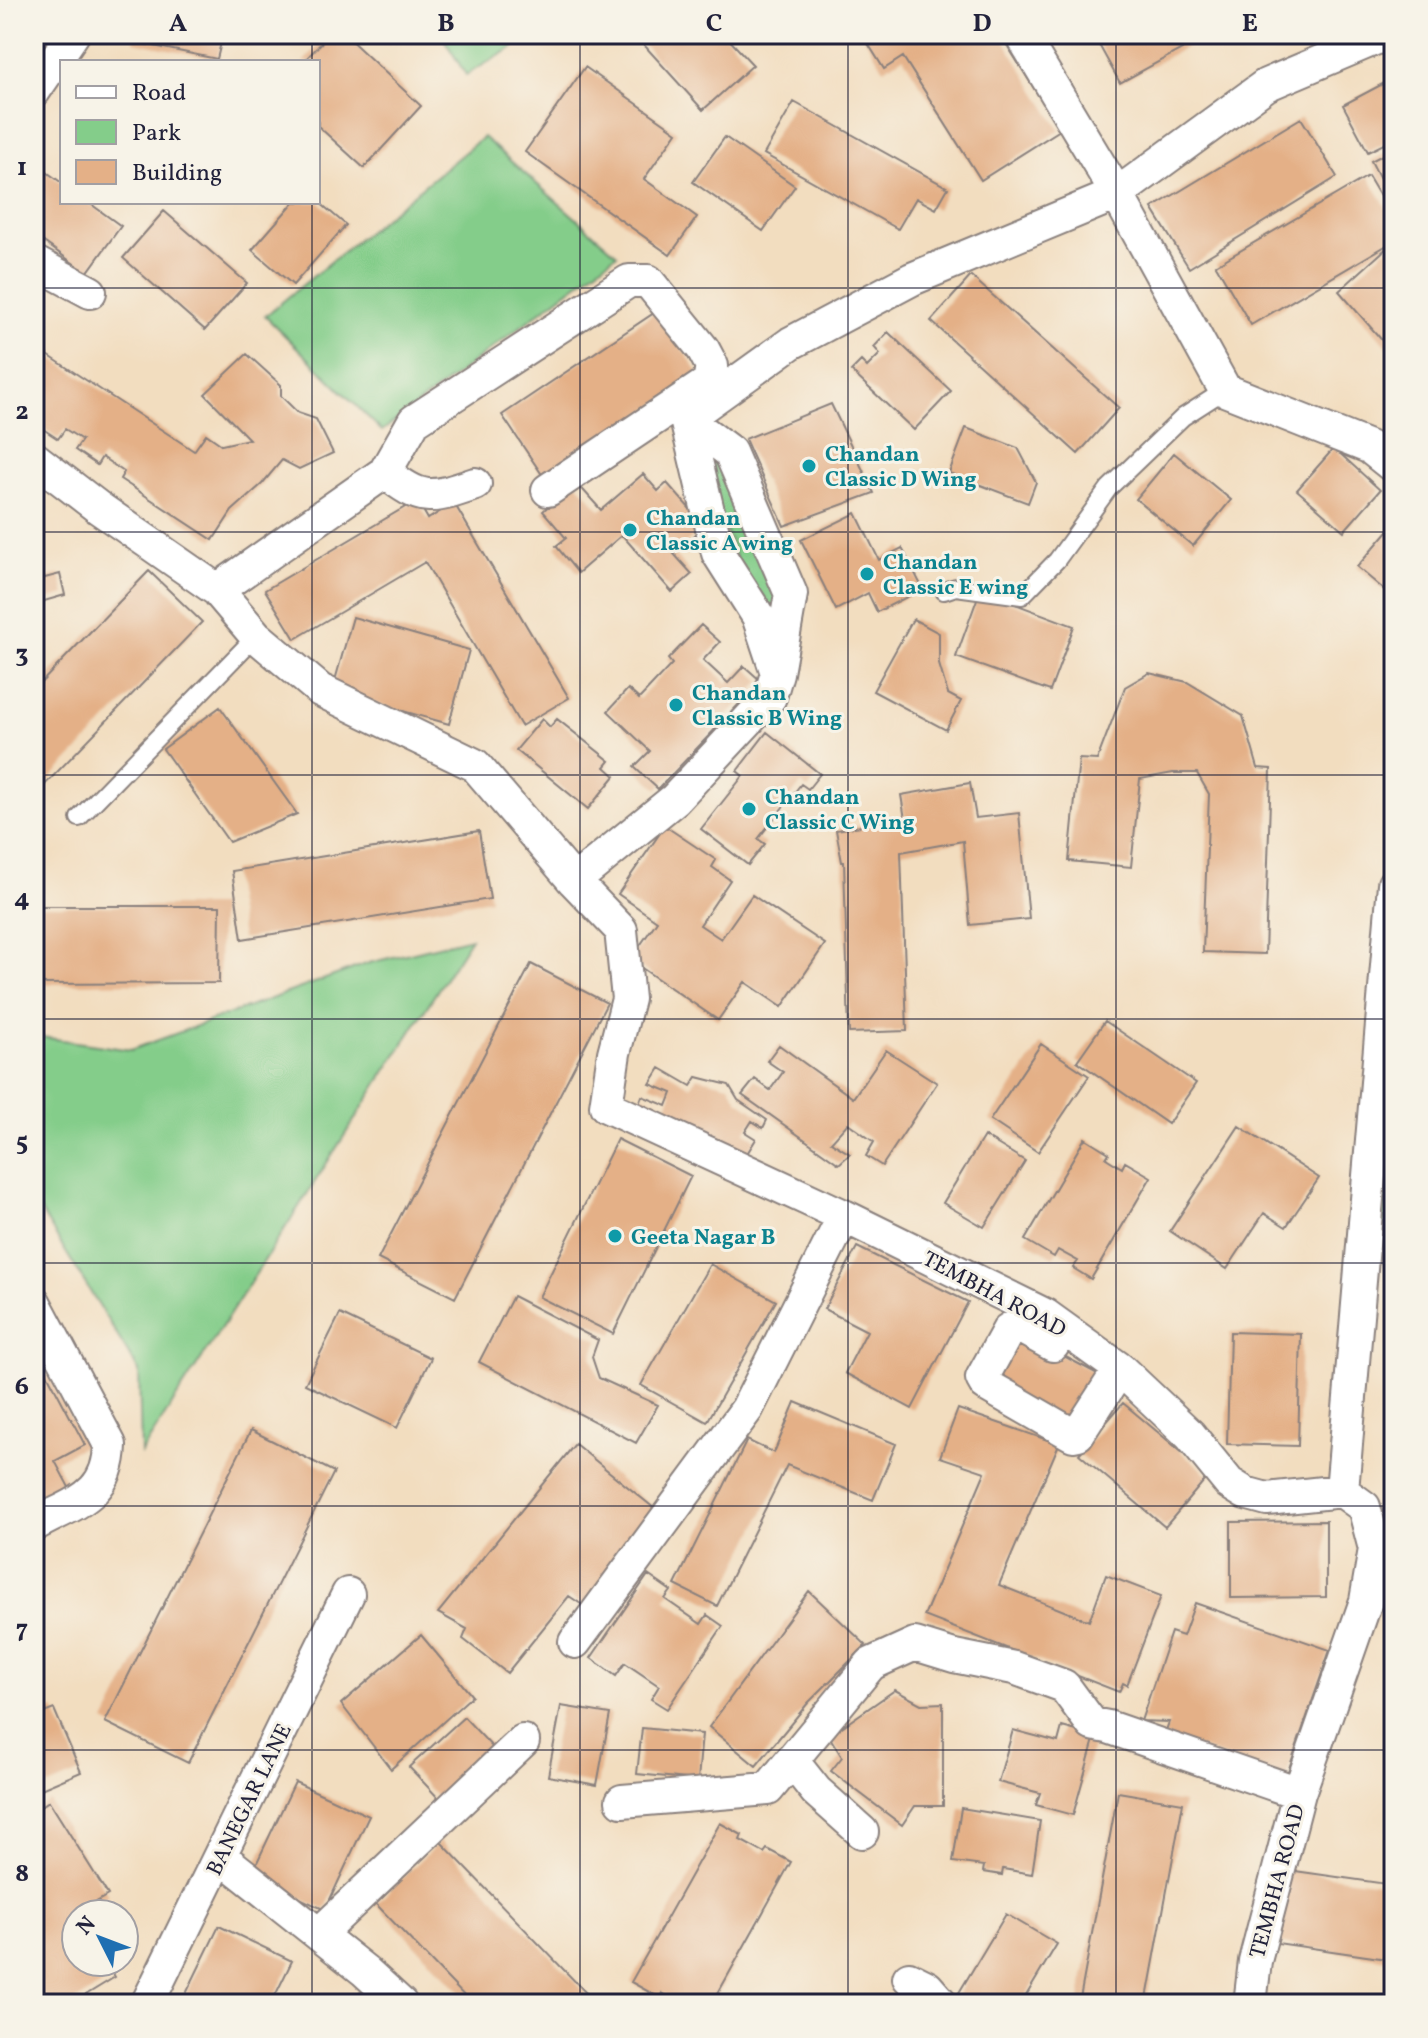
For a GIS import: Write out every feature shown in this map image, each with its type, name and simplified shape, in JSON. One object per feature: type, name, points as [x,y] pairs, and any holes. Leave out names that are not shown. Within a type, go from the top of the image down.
[{"type":"street","points":[[34,91],[73,34]]},
{"type":"street","points":[[1021,34],[1117,194],[1225,390],[1369,447],[1394,467]]},
{"type":"street","points":[[686,419],[791,343],[912,279],[1117,194],[1266,85],[1378,36]]},
{"type":"street","points":[[34,262],[90,292]]},
{"type":"street","points":[[217,590],[385,472],[414,421],[629,281],[648,281],[703,349],[712,366],[709,382],[548,490]]},
{"type":"street","points":[[686,419],[718,553],[758,616],[777,673]]},
{"type":"street","points":[[34,458],[99,508],[217,590],[256,636],[320,690],[475,765],[574,881],[675,799],[770,697],[777,673],[791,594],[730,452],[686,419]]},
{"type":"street","points":[[385,472],[407,490],[438,497],[475,484]]},
{"type":"street","name":"TEMBHA ROAD","points":[[574,881],[621,930],[628,999],[614,1053],[606,1106],[844,1216],[1045,1315],[1190,1435],[1229,1483],[1245,1493],[1267,1499],[1342,1491],[1364,1507],[1375,1549],[1366,1601],[1299,1793],[1255,1961],[1250,2004]]},
{"type":"street","points":[[1342,1491],[1394,884]]},
{"type":"street","points":[[575,1642],[747,1409],[844,1216]]},
{"type":"street","points":[[34,1302],[110,1445],[110,1461],[96,1491],[34,1525]]},
{"type":"street","name":"BANEGAR LANE","points":[[147,2004],[348,1594]]},
{"type":"street","points":[[622,1801],[768,1789],[871,1664],[915,1644],[954,1656],[1014,1668],[1064,1686],[1092,1724],[1299,1793]]},
{"type":"street","points":[[319,1934],[523,1741]]},
{"type":"street","points":[[793,1762],[816,1791],[862,1832]]},
{"type":"street","points":[[220,1856],[401,2004]]},
{"type":"street","points":[[909,1978],[927,1987],[942,2004]]},
{"type":"lane","points":[[944,591],[956,587],[1022,596],[1057,560],[1109,488],[1183,417],[1225,390]]},
{"type":"lane","points":[[79,818],[256,636]]},
{"type":"green space","points":[[441,34],[520,34],[514,47],[466,75]]},
{"type":"green space","points":[[483,137],[617,254],[382,431],[265,316]]},
{"type":"green space","points":[[686,419],[730,452],[791,594],[777,673]]},
{"type":"green space","points":[[471,938],[141,1453],[139,1371],[34,1200],[34,1036],[131,1050],[369,963]]},
{"type":"green space","points":[[1394,1069],[1394,1227],[1380,1226]]},
{"type":"building","points":[[136,34],[223,34],[217,59],[134,42]]},
{"type":"building","points":[[330,34],[344,34],[421,106],[364,168],[320,128],[320,60],[305,60]]},
{"type":"building","points":[[634,34],[724,34],[753,65],[703,110]]},
{"type":"building","points":[[862,34],[1000,34],[1060,130],[981,180],[903,57],[884,69]]},
{"type":"building","points":[[1093,34],[1202,34],[1204,37],[1120,83]]},
{"type":"building","points":[[585,67],[677,132],[644,179],[697,217],[670,255],[525,152]]},
{"type":"building","points":[[1394,78],[1394,139],[1368,152],[1343,105]]},
{"type":"building","points":[[794,102],[948,188],[936,209],[916,198],[898,229],[764,154]]},
{"type":"building","points":[[1301,118],[1337,177],[1189,268],[1152,208]]},
{"type":"building","points":[[725,137],[795,186],[763,231],[693,182]]},
{"type":"building","points":[[1394,149],[1394,198],[1391,200],[1371,161]]},
{"type":"building","points":[[41,168],[60,182],[60,204],[91,204],[121,226],[87,273],[34,235],[34,177]]},
{"type":"building","points":[[1368,176],[1394,220],[1394,241],[1251,325],[1216,265]]},
{"type":"building","points":[[320,203],[346,225],[293,285],[252,250],[292,204]]},
{"type":"building","points":[[164,211],[247,283],[205,330],[123,258]]},
{"type":"building","points":[[1389,246],[1394,251],[1394,354],[1339,291]]},
{"type":"building","points":[[971,276],[1119,408],[1078,454],[931,321]]},
{"type":"building","points":[[657,311],[700,375],[545,479],[502,415]]},
{"type":"building","points":[[888,332],[951,391],[914,430],[851,371],[861,361],[867,367],[880,354],[874,347]]},
{"type":"building","points":[[34,346],[194,451],[206,434],[222,445],[249,439],[205,394],[247,354],[281,385],[281,396],[298,413],[316,419],[333,453],[299,469],[282,460],[262,484],[232,511],[213,540],[120,479],[124,472],[102,457],[97,465],[75,450],[82,440],[65,429],[58,439],[34,423]]},
{"type":"building","name":"Chandan Classic D Wing","points":[[831,404],[874,493],[784,526],[745,439]]},
{"type":"building","points":[[966,428],[1018,448],[1036,482],[1028,503],[949,473]]},
{"type":"building","points":[[1334,448],[1380,490],[1344,531],[1297,490]]},
{"type":"building","points":[[1174,453],[1231,500],[1193,546],[1136,499]]},
{"type":"building","name":"Chandan Classic A wing","points":[[643,474],[658,491],[667,483],[705,526],[674,554],[692,574],[672,592],[622,535],[578,573],[556,546],[566,538],[543,511],[576,482],[601,510]]},
{"type":"building","points":[[417,500],[428,519],[454,503],[569,698],[521,726],[425,562],[295,639],[265,590]]},
{"type":"building","name":"Chandan Classic E wing","points":[[856,513],[879,560],[902,548],[923,589],[877,612],[868,593],[836,610],[801,540]]},
{"type":"building","points":[[1394,524],[1394,598],[1357,567]]},
{"type":"building","points":[[34,562],[37,562],[41,579],[60,574],[65,595],[34,604]]},
{"type":"building","points":[[149,571],[202,622],[34,796],[34,690]]},
{"type":"building","points":[[980,591],[1074,626],[1050,691],[956,657]]},
{"type":"building","points":[[353,617],[469,650],[449,724],[332,691]]},
{"type":"building","points":[[913,619],[939,633],[939,664],[948,694],[961,701],[946,730],[873,691]]},
{"type":"building","name":"Chandan Classic B Wing","points":[[701,625],[720,642],[703,660],[728,683],[744,666],[761,681],[658,789],[634,767],[650,751],[608,711],[628,689],[639,699],[672,664],[668,659]]},
{"type":"building","points":[[1149,673],[1187,682],[1243,716],[1258,768],[1271,769],[1265,954],[1203,952],[1209,794],[1197,773],[1173,773],[1140,779],[1131,867],[1069,861],[1079,759],[1097,760],[1125,687]]},
{"type":"building","points":[[220,707],[297,814],[229,842],[163,749]]},
{"type":"building","points":[[542,719],[550,727],[557,719],[610,761],[605,767],[615,776],[588,809],[516,750]]},
{"type":"building","name":"Chandan Classic C Wing","points":[[767,732],[820,774],[808,789],[801,784],[758,839],[765,844],[748,865],[701,829],[743,776],[737,771]]},
{"type":"building","points":[[970,783],[976,818],[1019,813],[1029,919],[970,925],[963,841],[901,852],[907,1031],[849,1033],[844,862],[836,830],[905,819],[901,795]]},
{"type":"building","points":[[665,826],[716,860],[712,867],[730,880],[700,925],[721,939],[752,895],[825,944],[782,1007],[745,982],[718,1020],[630,960],[657,921],[618,894]]},
{"type":"building","points":[[479,831],[490,899],[242,939],[232,871]]},
{"type":"building","points":[[34,906],[220,906],[219,983],[34,984]]},
{"type":"building","points":[[531,964],[607,1003],[455,1298],[378,1259]]},
{"type":"building","points":[[1105,1021],[1196,1083],[1168,1124],[1077,1061]]},
{"type":"building","points":[[1041,1044],[1089,1076],[1038,1152],[990,1120]]},
{"type":"building","points":[[779,1045],[853,1098],[886,1050],[937,1083],[882,1166],[866,1156],[874,1142],[848,1123],[831,1142],[850,1154],[839,1164],[742,1095],[755,1079],[770,1090],[783,1072],[767,1061]]},
{"type":"building","points":[[660,1068],[691,1086],[697,1077],[729,1085],[738,1100],[767,1120],[763,1128],[752,1121],[745,1132],[756,1139],[743,1160],[636,1112],[642,1096],[667,1106],[672,1093],[650,1084]]},
{"type":"building","points":[[1239,1126],[1319,1178],[1286,1227],[1264,1213],[1227,1269],[1170,1231]]},
{"type":"building","points":[[984,1136],[1025,1161],[984,1227],[943,1203]]},
{"type":"building","points":[[1085,1138],[1109,1153],[1106,1158],[1122,1168],[1125,1162],[1151,1177],[1091,1279],[1073,1268],[1078,1261],[1058,1250],[1054,1257],[1025,1240]]},
{"type":"building","name":"Geeta Nagar B","points":[[617,1139],[691,1176],[613,1334],[539,1297]]},
{"type":"building","points":[[857,1247],[968,1302],[912,1409],[845,1373],[867,1331],[824,1309]]},
{"type":"building","points":[[710,1264],[776,1301],[707,1422],[641,1385]]},
{"type":"building","points":[[513,1296],[598,1340],[592,1357],[599,1378],[658,1405],[636,1443],[479,1362]]},
{"type":"building","points":[[340,1314],[431,1358],[397,1428],[305,1384]]},
{"type":"building","points":[[1015,1330],[1107,1379],[1076,1430],[986,1379]]},
{"type":"building","points":[[1230,1332],[1301,1334],[1298,1446],[1227,1444]]},
{"type":"building","points":[[34,1349],[85,1445],[55,1461],[72,1493],[34,1513]]},
{"type":"building","points":[[795,1402],[896,1444],[873,1500],[787,1465],[717,1606],[675,1585],[747,1440],[774,1453]]},
{"type":"building","points":[[1123,1403],[1209,1475],[1165,1527],[1079,1454]]},
{"type":"building","points":[[958,1409],[1059,1444],[999,1585],[1089,1621],[1106,1575],[1161,1596],[1127,1685],[1123,1683],[1119,1692],[924,1616],[985,1472],[940,1457]]},
{"type":"building","points":[[251,1430],[334,1472],[188,1763],[105,1722]]},
{"type":"building","points":[[575,1444],[655,1509],[584,1606],[569,1596],[507,1673],[463,1639],[467,1629],[438,1613]]},
{"type":"building","points":[[1326,1521],[1326,1597],[1231,1598],[1231,1522]]},
{"type":"building","points":[[648,1575],[671,1591],[665,1599],[701,1624],[707,1615],[723,1626],[667,1709],[651,1699],[659,1686],[625,1663],[616,1676],[591,1658]]},
{"type":"building","points":[[809,1591],[866,1645],[808,1703],[756,1766],[709,1727]]},
{"type":"building","points":[[1195,1603],[1330,1650],[1286,1777],[1164,1736],[1169,1722],[1141,1721],[1171,1632],[1183,1636]]},
{"type":"building","points":[[421,1635],[472,1696],[391,1769],[341,1704]]},
{"type":"building","points":[[895,1690],[921,1704],[943,1703],[943,1806],[915,1806],[902,1825],[831,1771],[842,1757],[829,1736]]},
{"type":"building","points":[[561,1706],[610,1714],[597,1785],[548,1776]]},
{"type":"building","points":[[54,1709],[81,1772],[34,1792],[34,1717]]},
{"type":"building","points":[[464,1717],[496,1751],[442,1802],[409,1767]]},
{"type":"building","points":[[1062,1727],[1095,1736],[1073,1815],[1036,1805],[1040,1793],[998,1782],[1013,1730],[1058,1742]]},
{"type":"building","points":[[642,1728],[702,1734],[698,1780],[637,1774]]},
{"type":"building","points":[[295,1782],[369,1816],[325,1910],[251,1875]]},
{"type":"building","points":[[1118,1792],[1183,1803],[1146,2004],[1079,2004]]},
{"type":"building","points":[[49,1801],[108,1895],[103,1898],[60,1898],[60,1978],[113,1978],[71,2004],[34,2004],[34,1811]]},
{"type":"building","points":[[961,1808],[1040,1821],[1032,1874],[1003,1869],[1002,1875],[983,1872],[984,1866],[953,1862]]},
{"type":"building","points":[[720,1823],[742,1835],[740,1840],[764,1853],[767,1849],[791,1862],[712,2004],[681,2004],[662,1993],[660,1998],[631,1982]]},
{"type":"building","points":[[440,1841],[589,1996],[581,2004],[472,2004],[376,1904]]},
{"type":"building","points":[[1288,1870],[1394,1885],[1394,1960],[1277,1943]]},
{"type":"building","points":[[1006,1914],[1057,1944],[1021,2004],[958,2004],[954,2001]]},
{"type":"building","points":[[219,1926],[292,1961],[271,2004],[181,2004]]},
{"type":"building","points":[[374,1982],[391,2004],[347,2004]]},
{"type":"place","name":"Chandan Classic D Wing","points":[[809,466]]},
{"type":"place","name":"Chandan Classic A wing","points":[[630,530]]},
{"type":"place","name":"Chandan Classic E wing","points":[[867,574]]},
{"type":"place","name":"Chandan Classic B Wing","points":[[676,705]]},
{"type":"place","name":"Chandan Classic C Wing","points":[[749,809]]},
{"type":"place","name":"Geeta Nagar B","points":[[615,1236]]}]
